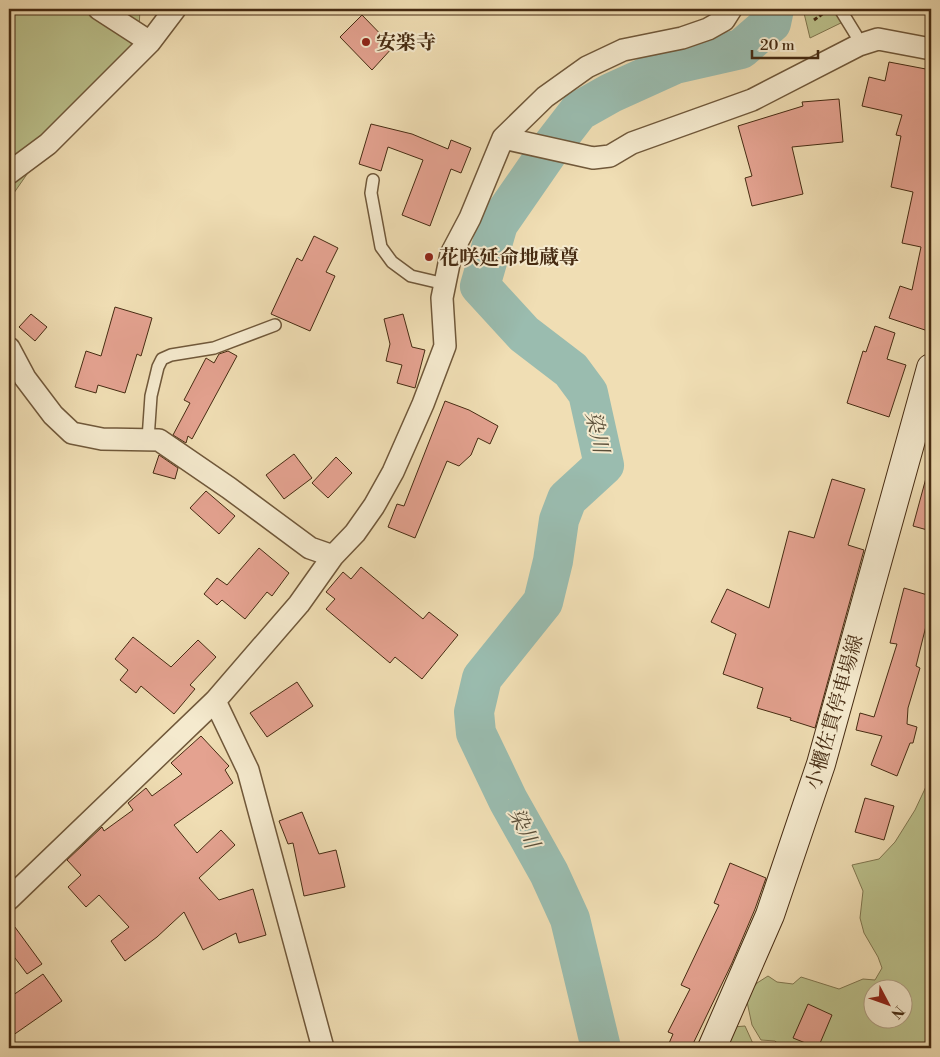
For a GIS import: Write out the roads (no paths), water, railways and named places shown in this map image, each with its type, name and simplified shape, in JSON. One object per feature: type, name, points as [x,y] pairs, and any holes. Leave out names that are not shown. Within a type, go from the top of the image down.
[{"type":"main road","name":"小櫃佐貫停車場線","points":[[712,1048],[770,915],[820,764],[931,368]]},
{"type":"street","points":[[99,9],[150,42]]},
{"type":"street","points":[[9,173],[48,144],[150,42],[175,9]]},
{"type":"street","points":[[9,899],[215,701],[299,604],[333,556],[355,533],[374,506],[393,472],[423,404],[445,346],[442,298],[451,254],[509,139],[545,97],[587,67],[624,50],[682,38],[708,29],[724,20],[731,9]]},
{"type":"street","points":[[509,139],[593,158],[610,156],[632,143],[752,100],[860,45],[878,39],[931,49]]},
{"type":"street","points":[[9,348],[25,378],[52,414],[72,433],[102,439],[159,440],[310,548],[333,556]]},
{"type":"street","points":[[215,701],[248,770],[323,1048]]},
{"type":"lane","points":[[840,9],[860,45]]},
{"type":"lane","points":[[373,180],[371,193],[380,247],[392,262],[411,276],[445,284]]},
{"type":"lane","points":[[148,439],[151,396],[158,367],[162,359],[171,355],[214,348],[275,325]]},
{"type":"waterway","name":"染川","points":[[601,1048],[570,919],[549,873],[508,800],[476,733],[474,712],[482,678],[543,602],[553,561],[559,520],[567,499],[604,465],[588,393],[571,370],[524,334],[480,286],[498,224],[552,146],[579,111],[611,93],[675,64],[741,49],[771,23],[774,9]]},
{"type":"place","name":"安楽寺","points":[[366,42]]},
{"type":"place","name":"花咲延命地蔵尊","points":[[429,257]]}]
